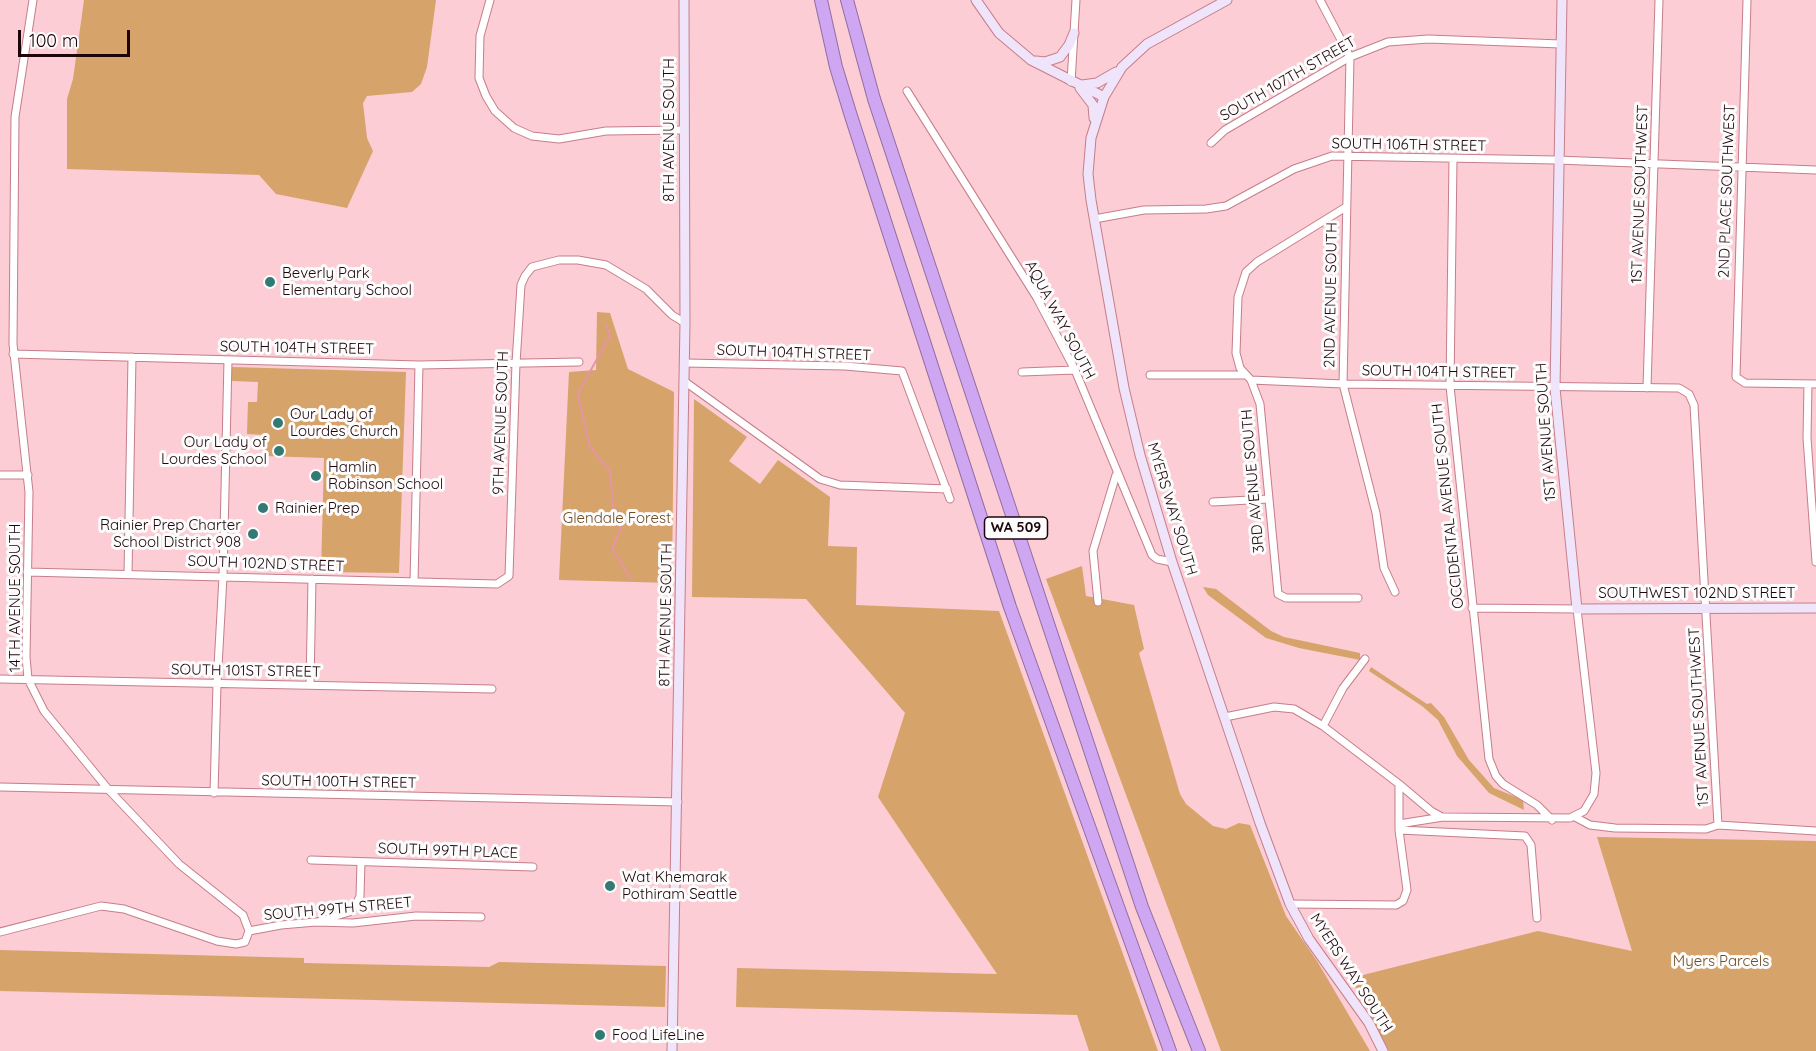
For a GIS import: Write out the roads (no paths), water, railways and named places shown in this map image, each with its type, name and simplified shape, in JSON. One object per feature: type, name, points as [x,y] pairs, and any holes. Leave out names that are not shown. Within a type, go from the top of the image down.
[{"type":"highway","name":"WA 509","points":[[848,0],[874,99],[1142,907],[1199,1051]]},
{"type":"highway","name":"WA 509","points":[[822,3],[851,116],[1010,607],[1170,1051]]},
{"type":"street","name":"14TH AVENUE SOUTH","points":[[33,0],[15,117],[13,354],[28,475],[28,679],[44,711],[108,789],[179,864],[243,915],[249,931]]},
{"type":"street","points":[[490,0],[480,36],[479,78],[495,111],[514,128],[532,136],[559,139],[606,131],[683,130]]},
{"type":"street","name":"8TH AVENUE SOUTH","points":[[672,1051],[685,323],[684,0]]},
{"type":"street","points":[[976,0],[999,33],[1031,60],[1104,97]]},
{"type":"street","points":[[1076,0],[1074,83],[1093,105],[1093,130]]},
{"type":"street","name":"MYERS WAY SOUTH","points":[[1227,0],[1154,40],[1122,67],[1104,97],[1093,130],[1088,174],[1094,219],[1131,421],[1172,562],[1225,717],[1290,904],[1309,939],[1369,1023],[1383,1051]]},
{"type":"street","name":"2ND AVENUE SOUTH","points":[[1320,0],[1350,57],[1343,384],[1376,513],[1384,568],[1395,592]]},
{"type":"street","name":"1ST AVENUE SOUTH","points":[[1562,0],[1557,160],[1555,388],[1596,780],[1590,803],[1575,817]]},
{"type":"street","name":"1ST AVENUE SOUTHWEST","points":[[1647,388],[1659,0]]},
{"type":"street","name":"2ND PLACE SOUTHWEST","points":[[1748,0],[1735,358],[1739,382],[1808,384]]},
{"type":"street","points":[[1031,60],[1045,62],[1060,57],[1074,33]]},
{"type":"street","name":"SOUTH 107TH STREET","points":[[1210,143],[1225,130],[1350,57],[1383,44],[1401,40],[1561,44]]},
{"type":"street","points":[[1074,83],[1097,83],[1122,67]]},
{"type":"street","name":"AQUA WAY SOUTH","points":[[907,92],[1037,298],[1075,370],[1116,475],[1152,555],[1157,559],[1172,562]]},
{"type":"street","name":"SOUTH 106TH STREET","points":[[1094,219],[1144,210],[1215,209],[1237,202],[1305,164],[1332,156],[1557,160],[1816,170]]},
{"type":"street","name":"OCCIDENTAL AVENUE SOUTH","points":[[1453,159],[1450,386],[1472,608],[1491,767],[1503,784],[1537,805],[1552,820]]},
{"type":"street","points":[[1251,380],[1244,375],[1237,362],[1236,353],[1238,297],[1246,272],[1257,262],[1346,207]]},
{"type":"street","name":"9TH AVENUE SOUTH","points":[[503,581],[509,576],[521,285],[532,267],[559,260],[578,260],[606,265],[646,289],[672,315],[685,323]]},
{"type":"street","name":"SOUTH 104TH STREET","points":[[13,354],[419,365],[579,362]]},
{"type":"street","points":[[128,574],[132,357]]},
{"type":"street","points":[[214,793],[223,577],[228,360]]},
{"type":"street","name":"SOUTH 104TH STREET","points":[[684,363],[845,366],[902,371],[947,489]]},
{"type":"street","points":[[414,582],[419,365]]},
{"type":"street","points":[[1022,372],[1075,370]]},
{"type":"street","points":[[1150,375],[1244,375]]},
{"type":"street","name":"SOUTH 104TH STREET","points":[[1251,380],[1555,388],[1679,388],[1689,394]]},
{"type":"street","name":"3RD AVENUE SOUTH","points":[[1251,380],[1260,404],[1277,591],[1281,597],[1358,598]]},
{"type":"street","points":[[684,381],[820,479],[840,485],[947,489],[950,499]]},
{"type":"street","points":[[1816,384],[1808,384],[1807,438],[1816,562]]},
{"type":"street","name":"1ST AVENUE SOUTHWEST","points":[[1689,394],[1694,405],[1719,825]]},
{"type":"street","points":[[0,475],[28,475]]},
{"type":"street","points":[[1098,602],[1094,551],[1116,475]]},
{"type":"street","points":[[1213,502],[1268,500]]},
{"type":"street","name":"SOUTH 102ND STREET","points":[[27,572],[497,584],[503,581]]},
{"type":"street","points":[[310,685],[312,579]]},
{"type":"street","points":[[1472,608],[1577,609]]},
{"type":"street","name":"SOUTHWEST 102ND STREET","points":[[1577,609],[1816,608]]},
{"type":"street","points":[[1323,726],[1343,688],[1365,658]]},
{"type":"street","name":"SOUTH 101ST STREET","points":[[0,679],[492,689]]},
{"type":"street","points":[[1225,717],[1281,706],[1294,709],[1323,726],[1399,784],[1431,812],[1443,818]]},
{"type":"street","points":[[1290,904],[1396,905],[1403,901],[1407,890],[1399,827],[1399,784]]},
{"type":"street","name":"SOUTH 100TH STREET","points":[[0,787],[678,802]]},
{"type":"street","points":[[1399,827],[1443,818],[1552,820],[1575,817],[1590,825],[1615,828],[1706,829],[1719,825],[1816,831]]},
{"type":"street","points":[[1399,827],[1525,836],[1531,845],[1537,918]]},
{"type":"street","name":"SOUTH 99TH PLACE","points":[[311,860],[533,867]]},
{"type":"street","name":"SOUTH 99TH PLACE","points":[[316,922],[349,912],[355,907],[360,896],[361,862]]},
{"type":"street","name":"SOUTH 99TH STREET","points":[[0,932],[100,906],[124,909],[230,944],[245,942],[249,931],[316,922],[353,923],[416,916],[481,917]]},
{"type":"waterway","points":[[606,324],[610,336],[579,391],[579,400],[590,447],[610,471],[613,506],[620,521],[620,531],[612,548],[631,579]]},
{"type":"place","name":"Beverly Park Elementary School","points":[[270,282]]},
{"type":"place","name":"Our Lady of Lourdes Church","points":[[278,423]]},
{"type":"place","name":"Our Lady of Lourdes School","points":[[279,451]]},
{"type":"place","name":"Hamlin Robinson School","points":[[316,476]]},
{"type":"place","name":"Rainier Prep","points":[[263,508]]},
{"type":"place","name":"Rainier Prep Charter School District 908","points":[[253,534]]},
{"type":"place","name":"Wat Khemarak Pothiram Seattle","points":[[610,886]]},
{"type":"place","name":"Food LifeLine","points":[[600,1035]]},
{"type":"park label","name":"Glendale Forest","points":[[617,518]]},
{"type":"park label","name":"Myers Parcels","points":[[1721,961]]}]
